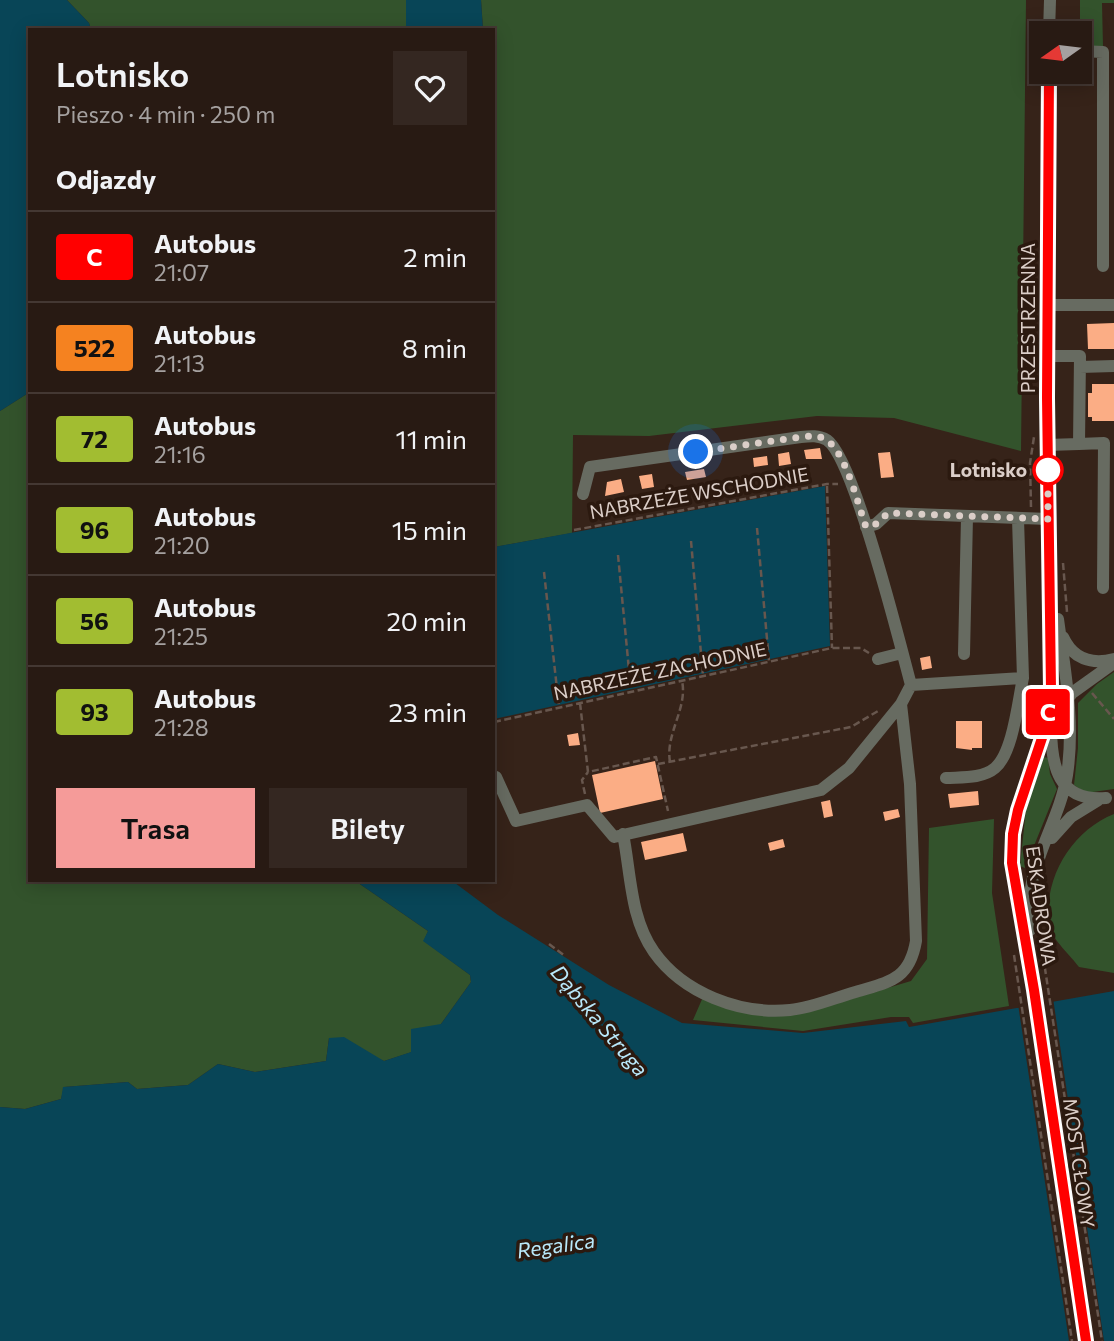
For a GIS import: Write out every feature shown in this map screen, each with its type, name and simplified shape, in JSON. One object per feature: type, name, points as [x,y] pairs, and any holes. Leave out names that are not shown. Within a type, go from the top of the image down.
[{"type":"street","points":[[1046,21],[1050,0]]},
{"type":"street","points":[[1103,266],[1109,52]]},
{"type":"street","name":"PRZESTRZENNA","points":[[1044,84],[1050,563]]},
{"type":"street","points":[[1047,305],[1114,305]]},
{"type":"street","points":[[1047,356],[1080,355],[1079,444]]},
{"type":"street","points":[[1080,366],[1114,366]]},
{"type":"street","points":[[495,778],[516,821],[587,805],[614,836],[671,825],[821,790],[849,768],[901,704],[911,685],[866,527],[841,459],[825,439],[815,435],[590,467],[583,494]]},
{"type":"street","points":[[1047,445],[1109,447],[1103,587]]},
{"type":"street","points":[[866,527],[876,524],[888,513],[1048,519]]},
{"type":"street","points":[[964,654],[967,517]]},
{"type":"street","points":[[946,778],[980,775],[995,768],[1005,751],[1014,723],[1023,678],[1018,519]]},
{"type":"street","name":"ESKADROWA","points":[[1050,563],[1067,646],[1083,659],[1095,662],[1114,661]]},
{"type":"street","name":"ESKADROWA","points":[[1050,563],[1050,698],[1055,768],[1065,785],[1080,797],[1110,797]]},
{"type":"street","name":"ESKADROWA","points":[[1034,990],[1029,904],[1038,863],[1065,785],[1070,737],[1064,625]]},
{"type":"street","points":[[878,659],[902,653]]},
{"type":"street","name":"ESKADROWA","points":[[1034,990],[1014,877],[1013,834],[1018,810],[1051,723],[1068,698],[1114,661]]},
{"type":"street","points":[[911,685],[1023,678]]},
{"type":"street","name":"ESKADROWA","points":[[1041,745],[1050,698]]},
{"type":"street","points":[[623,834],[640,927],[654,952],[697,990],[715,1000],[760,1009],[790,1010],[887,982],[904,972],[912,961],[916,941],[910,784],[901,704]]},
{"type":"street","name":"ESKADROWA","points":[[1038,863],[1058,830],[1071,817],[1110,797]]},
{"type":"street","name":"MOST CŁOWY","points":[[1034,990],[1086,1341]]},
{"type":"path","points":[[1034,430],[1030,463],[1031,508],[1034,519]]},
{"type":"path","name":"NABRZEŻE WSCHODNIE","points":[[574,530],[827,485],[832,648]]},
{"type":"path","points":[[757,527],[769,662]]},
{"type":"path","points":[[691,541],[703,676]]},
{"type":"path","points":[[1062,553],[1064,625]]},
{"type":"path","points":[[618,555],[631,691]]},
{"type":"path","points":[[544,572],[559,707]]},
{"type":"path","name":"NABRZEŻE ZACHODNIE","points":[[495,722],[832,648],[861,648],[878,659]]},
{"type":"path","points":[[670,762],[667,750],[685,692],[682,680]]},
{"type":"path","points":[[1092,694],[1114,719]]},
{"type":"path","points":[[580,703],[588,772]]},
{"type":"path","points":[[658,764],[851,727],[879,711]]},
{"type":"path","points":[[587,805],[582,780],[588,772],[656,757],[671,825]]},
{"type":"path","points":[[1039,930],[1102,1341]]},
{"type":"path","points":[[549,944],[565,956]]},
{"type":"path","points":[[557,950],[562,944]]},
{"type":"path","points":[[1014,955],[1072,1341]]},
{"type":"green space","points":[[67,0],[406,0],[406,28],[90,28],[89,23]]},
{"type":"green space","points":[[481,0],[1026,0],[1021,451],[894,418],[817,416],[649,436],[573,435],[572,533],[495,547],[495,28],[483,28]]},
{"type":"green space","points":[[1080,0],[1114,0],[1114,3],[1102,3],[1103,47],[1092,47],[1092,21],[1080,21]]},
{"type":"green space","points":[[28,393],[28,882],[357,882],[428,931],[424,941],[470,975],[471,982],[441,1024],[412,1052],[384,1061],[329,1038],[326,1061],[255,1072],[218,1064],[188,1085],[137,1089],[128,1082],[64,1087],[61,1099],[25,1109],[0,1107],[0,411]]},
{"type":"green space","points":[[1114,672],[1114,789],[1086,793],[1074,785],[1078,748],[1078,703]]},
{"type":"green space","points":[[1044,757],[1048,758],[1050,774],[1057,789],[1025,868],[1020,866],[1026,809]]},
{"type":"green space","points":[[1114,814],[1114,973],[1079,967],[1052,933],[1048,910],[1055,876],[1072,845],[1085,832]]},
{"type":"green space","points":[[994,819],[992,893],[1009,1006],[913,1023],[909,1017],[891,1017],[803,1031],[693,1020],[703,997],[810,1011],[911,981],[927,959],[929,828]]},
{"type":"water","points":[[0,0],[67,0],[89,23],[90,28],[28,28],[28,393],[0,411]]},
{"type":"water","points":[[406,0],[481,0],[483,28],[406,28]]},
{"type":"water","points":[[825,486],[830,646],[495,719],[495,547]]},
{"type":"water","points":[[357,882],[454,882],[498,915],[609,985],[682,1023],[803,1033],[906,1021],[909,1027],[1114,991],[1114,1341],[0,1341],[0,1107],[25,1109],[61,1099],[63,1087],[128,1082],[137,1089],[188,1085],[218,1064],[255,1072],[326,1061],[329,1038],[344,1037],[384,1061],[411,1052],[411,1029],[441,1024],[471,982],[470,975],[423,941],[428,931]]},
{"type":"pier","points":[[1053,998],[1104,1341],[1069,1341],[1018,1004]]},
{"type":"building","points":[[1114,323],[1114,349],[1088,349],[1087,324]]},
{"type":"building","points":[[1092,384],[1114,384],[1114,421],[1092,421],[1092,417],[1088,417],[1088,393],[1092,393]]},
{"type":"building","points":[[820,448],[822,459],[806,459],[804,450]]},
{"type":"building","points":[[789,452],[791,464],[779,466],[778,454]]},
{"type":"building","points":[[890,452],[894,477],[881,478],[878,453]]},
{"type":"building","points":[[767,456],[768,465],[754,467],[753,458]]},
{"type":"building","points":[[704,469],[706,477],[687,480],[685,472]]},
{"type":"building","points":[[652,474],[654,487],[642,489],[639,476]]},
{"type":"building","points":[[621,479],[624,492],[605,496],[607,482]]},
{"type":"building","points":[[930,656],[932,668],[922,670],[920,658]]},
{"type":"building","points":[[956,721],[982,721],[982,748],[956,748]]},
{"type":"building","points":[[578,733],[580,745],[569,746],[567,735]]},
{"type":"building","points":[[655,761],[663,799],[600,813],[592,775]]},
{"type":"building","points":[[978,791],[979,805],[950,808],[948,794]]},
{"type":"building","points":[[830,800],[833,816],[824,818],[821,802]]},
{"type":"building","points":[[898,809],[900,817],[885,821],[883,812]]},
{"type":"building","points":[[683,833],[687,851],[645,860],[641,842]]},
{"type":"building","points":[[783,839],[785,847],[770,851],[768,843]]},
{"type":"bus line","name":"C","points":[[1049,84],[1046,320],[1051,689],[1045,729],[1018,810],[1013,834],[1012,863],[1034,990],[1086,1341]]},
{"type":"place","name":"Lotnisko","points":[[1048,470]]},
{"type":"route","points":[[696,452],[815,435],[825,439],[834,446],[841,459],[866,527],[876,524],[888,513],[1048,519],[1048,470]]},
{"type":"water label","name":"Dąbska Struga","points":[[599,1021]]},
{"type":"water label","name":"Regalica","points":[[556,1246]]}]
